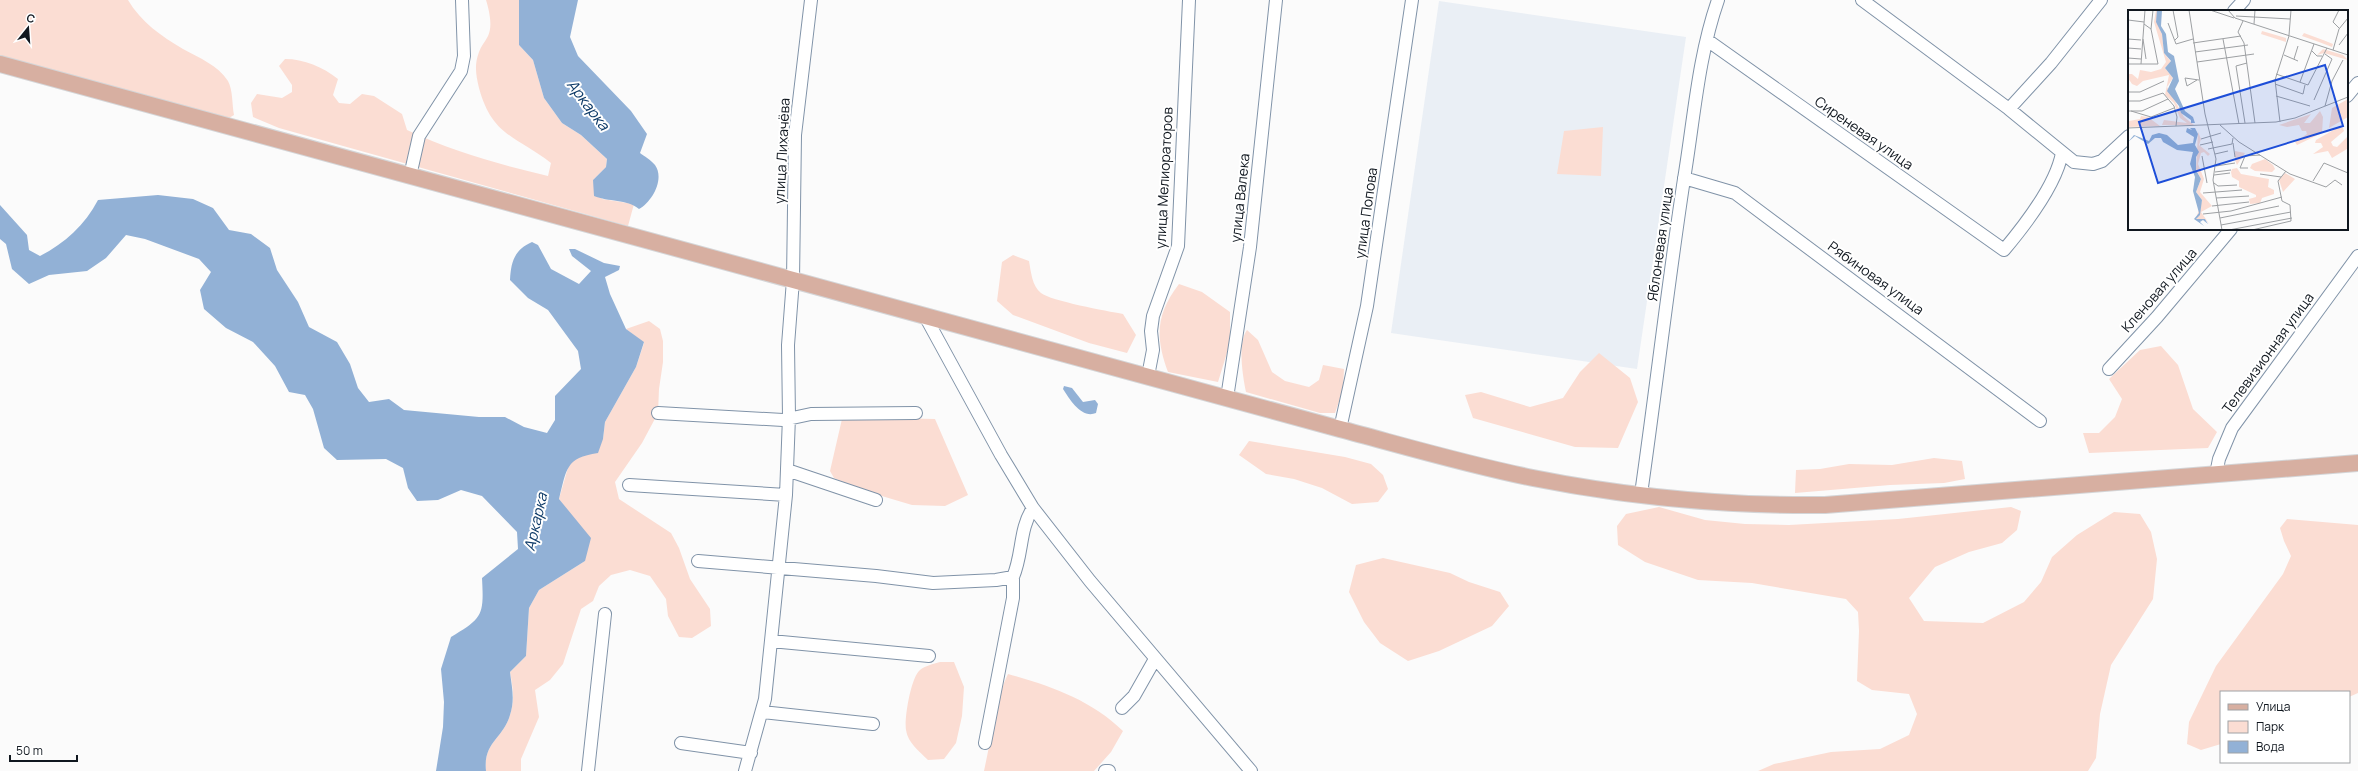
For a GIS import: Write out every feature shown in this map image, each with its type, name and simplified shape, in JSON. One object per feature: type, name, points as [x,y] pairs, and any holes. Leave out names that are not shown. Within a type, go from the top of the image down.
[{"type":"main road","points":[[0,64],[1340,429],[1520,475],[1641,494],[1756,504],[1825,505],[2358,463]]},
{"type":"street","points":[[410,176],[419,136],[461,71],[464,56],[462,0]]},
{"type":"street","name":"улица Лихачёва","points":[[745,771],[762,712],[780,567],[786,495],[789,417],[788,345],[793,280],[795,135],[811,0]]},
{"type":"street","name":"улица Мелиораторов","points":[[1148,376],[1153,350],[1151,331],[1153,316],[1178,246],[1189,0]]},
{"type":"street","name":"улица Валека","points":[[1227,398],[1250,247],[1276,0]]},
{"type":"street","name":"улица Попова","points":[[1340,429],[1367,306],[1412,0]]},
{"type":"street","name":"Яблоневая улица","points":[[1641,494],[1672,249],[1695,102],[1707,40],[1718,0]]},
{"type":"street","points":[[1862,0],[2010,109],[2074,162],[2092,164],[2102,160],[2128,137]]},
{"type":"street","points":[[2010,109],[2055,58],[2101,0]]},
{"type":"street","points":[[2235,10],[2244,0]]},
{"type":"street","name":"Сиреневая улица","points":[[1707,40],[2004,250],[2032,213],[2057,172],[2062,153]]},
{"type":"street","points":[[2348,95],[2358,83]]},
{"type":"street","name":"Рябиновая улица","points":[[1684,178],[1735,193],[2040,421]]},
{"type":"street","name":"Кленовая улица","points":[[2109,369],[2157,317],[2230,230]]},
{"type":"street","name":"Телевизионная улица","points":[[2216,474],[2219,459],[2232,428],[2358,256]]},
{"type":"street","points":[[925,316],[1001,455],[1033,508],[1090,582],[1251,771]]},
{"type":"street","points":[[658,412],[783,420],[789,417],[857,412],[916,413]]},
{"type":"street","points":[[787,470],[876,500]]},
{"type":"street","points":[[629,485],[786,495]]},
{"type":"street","points":[[985,743],[1013,598],[1013,577],[1017,567],[1026,520],[1033,508]]},
{"type":"street","points":[[698,561],[780,567],[933,583],[996,580],[1013,577]]},
{"type":"street","points":[[588,771],[605,614]]},
{"type":"street","points":[[772,641],[929,656]]},
{"type":"street","points":[[1122,708],[1134,696],[1155,659]]},
{"type":"street","points":[[762,712],[873,724]]},
{"type":"street","points":[[682,743],[751,753]]},
{"type":"shaded area","points":[[1439,1],[1686,37],[1637,369],[1391,333]]},
{"type":"green space","points":[[0,0],[128,0],[145,22],[159,34],[208,62],[224,75],[231,89],[234,115],[229,118],[0,58]]},
{"type":"green space","points":[[486,0],[519,0],[519,45],[533,60],[544,98],[562,123],[581,135],[607,159],[606,167],[593,180],[602,199],[634,204],[628,226],[279,128],[253,117],[251,103],[257,94],[282,98],[292,92],[292,85],[279,66],[285,59],[299,60],[320,67],[338,79],[333,95],[339,103],[350,104],[362,94],[374,96],[402,114],[407,130],[442,145],[476,157],[548,176],[551,163],[498,126],[484,104],[476,74],[476,66],[477,57],[488,36],[490,28]]},
{"type":"green space","points":[[1603,127],[1601,176],[1557,174],[1564,131]]},
{"type":"green space","points":[[1013,255],[1029,261],[1034,283],[1041,293],[1067,302],[1123,314],[1136,335],[1127,353],[1089,343],[1013,315],[997,301],[1002,262]]},
{"type":"green space","points":[[1179,284],[1202,292],[1230,312],[1230,343],[1218,382],[1168,372],[1161,348],[1160,326],[1166,305]]},
{"type":"green space","points":[[649,321],[660,329],[663,341],[663,362],[659,389],[658,413],[642,443],[615,482],[619,499],[671,533],[679,548],[690,579],[710,609],[711,626],[692,638],[679,637],[668,616],[666,599],[650,576],[630,570],[611,575],[599,586],[593,601],[581,609],[563,664],[550,680],[535,690],[539,717],[521,759],[521,771],[486,771],[486,761],[490,747],[503,730],[512,710],[513,694],[510,672],[526,656],[529,608],[539,590],[585,561],[569,513],[559,499],[569,464],[603,439],[605,422],[636,367],[644,343],[626,329]]},
{"type":"green space","points":[[1247,330],[1258,340],[1272,372],[1285,381],[1309,387],[1319,380],[1323,365],[1344,369],[1343,390],[1335,413],[1320,413],[1246,392],[1241,351],[1244,336]]},
{"type":"green space","points":[[2161,346],[2178,365],[2193,409],[2217,432],[2208,448],[2089,453],[2083,433],[2099,433],[2115,417],[2122,399],[2109,379],[2140,350]]},
{"type":"green space","points":[[1599,353],[1630,378],[1638,402],[1618,448],[1575,447],[1473,418],[1465,395],[1481,392],[1530,407],[1563,398],[1580,372]]},
{"type":"green space","points":[[848,417],[935,419],[968,495],[945,506],[912,505],[865,491],[834,478],[830,471],[842,419]]},
{"type":"green space","points":[[1249,441],[1345,457],[1371,464],[1383,475],[1388,489],[1378,502],[1352,504],[1322,488],[1294,479],[1266,474],[1239,455]]},
{"type":"green space","points":[[1934,458],[1962,461],[1965,479],[1944,483],[1890,485],[1795,493],[1796,470],[1820,469],[1849,464],[1892,465]]},
{"type":"green space","points":[[1659,507],[1705,520],[1745,524],[1789,525],[1898,519],[2011,507],[2021,511],[2017,530],[2002,543],[1969,552],[1935,567],[1909,598],[1924,621],[1983,623],[2024,602],[2041,582],[2052,557],[2077,535],[2114,512],[2140,514],[2151,532],[2157,559],[2153,599],[2111,665],[2100,714],[2096,758],[2088,771],[1758,771],[1774,764],[1831,752],[1880,749],[1909,735],[1917,714],[1909,694],[1872,690],[1857,681],[1859,631],[1858,612],[1846,599],[1752,583],[1698,580],[1645,562],[1618,545],[1617,526],[1626,514]]},
{"type":"green space","points":[[2287,519],[2358,525],[2358,693],[2350,697],[2350,691],[2220,691],[2220,744],[2201,750],[2187,744],[2189,722],[2216,666],[2283,574],[2291,556],[2280,528]]},
{"type":"green space","points":[[1383,558],[1450,573],[1469,582],[1500,592],[1509,606],[1492,626],[1439,651],[1408,661],[1380,643],[1364,622],[1349,592],[1356,565]]},
{"type":"green space","points":[[940,662],[954,662],[964,687],[962,716],[956,743],[944,759],[928,760],[909,739],[906,730],[906,717],[911,689],[917,674],[924,667]]},
{"type":"green space","points":[[1008,674],[1070,695],[1098,711],[1123,731],[1111,752],[1094,771],[984,771],[998,703]]},
{"type":"water","name":"Аркарка","points":[[519,0],[578,0],[570,37],[578,56],[631,111],[647,134],[640,153],[655,165],[658,171],[659,177],[656,190],[644,206],[639,209],[623,202],[594,196],[593,180],[606,167],[607,159],[581,135],[562,123],[544,98],[533,60],[519,45]]},
{"type":"water","name":"Аркарка","points":[[158,195],[193,199],[213,208],[229,230],[251,234],[270,248],[277,270],[298,302],[309,327],[337,342],[350,364],[358,388],[369,402],[389,399],[404,410],[479,417],[505,417],[524,427],[547,433],[555,420],[555,396],[581,369],[578,351],[548,310],[528,298],[510,280],[511,268],[515,257],[521,249],[532,242],[538,245],[551,269],[579,284],[591,271],[572,256],[569,249],[575,249],[604,263],[620,266],[619,270],[605,277],[610,294],[626,329],[644,342],[636,367],[605,422],[603,439],[598,453],[579,458],[573,462],[566,473],[559,499],[591,538],[585,561],[539,590],[529,608],[526,656],[510,672],[513,694],[512,710],[503,730],[490,747],[486,761],[486,771],[436,771],[443,727],[444,702],[441,669],[451,637],[470,625],[475,620],[482,608],[482,578],[518,549],[517,532],[482,496],[461,490],[438,500],[417,501],[408,488],[403,468],[386,459],[337,460],[324,448],[313,409],[305,395],[289,392],[275,366],[253,342],[226,328],[204,309],[200,290],[211,272],[199,259],[145,239],[126,235],[106,258],[87,271],[49,275],[29,284],[12,269],[6,244],[0,239],[0,205],[27,235],[29,250],[40,256],[58,245],[74,232],[93,209],[98,200]]},
{"type":"water","points":[[1064,386],[1072,388],[1083,402],[1095,400],[1098,404],[1096,413],[1091,414],[1081,411],[1069,398],[1063,389]]}]
